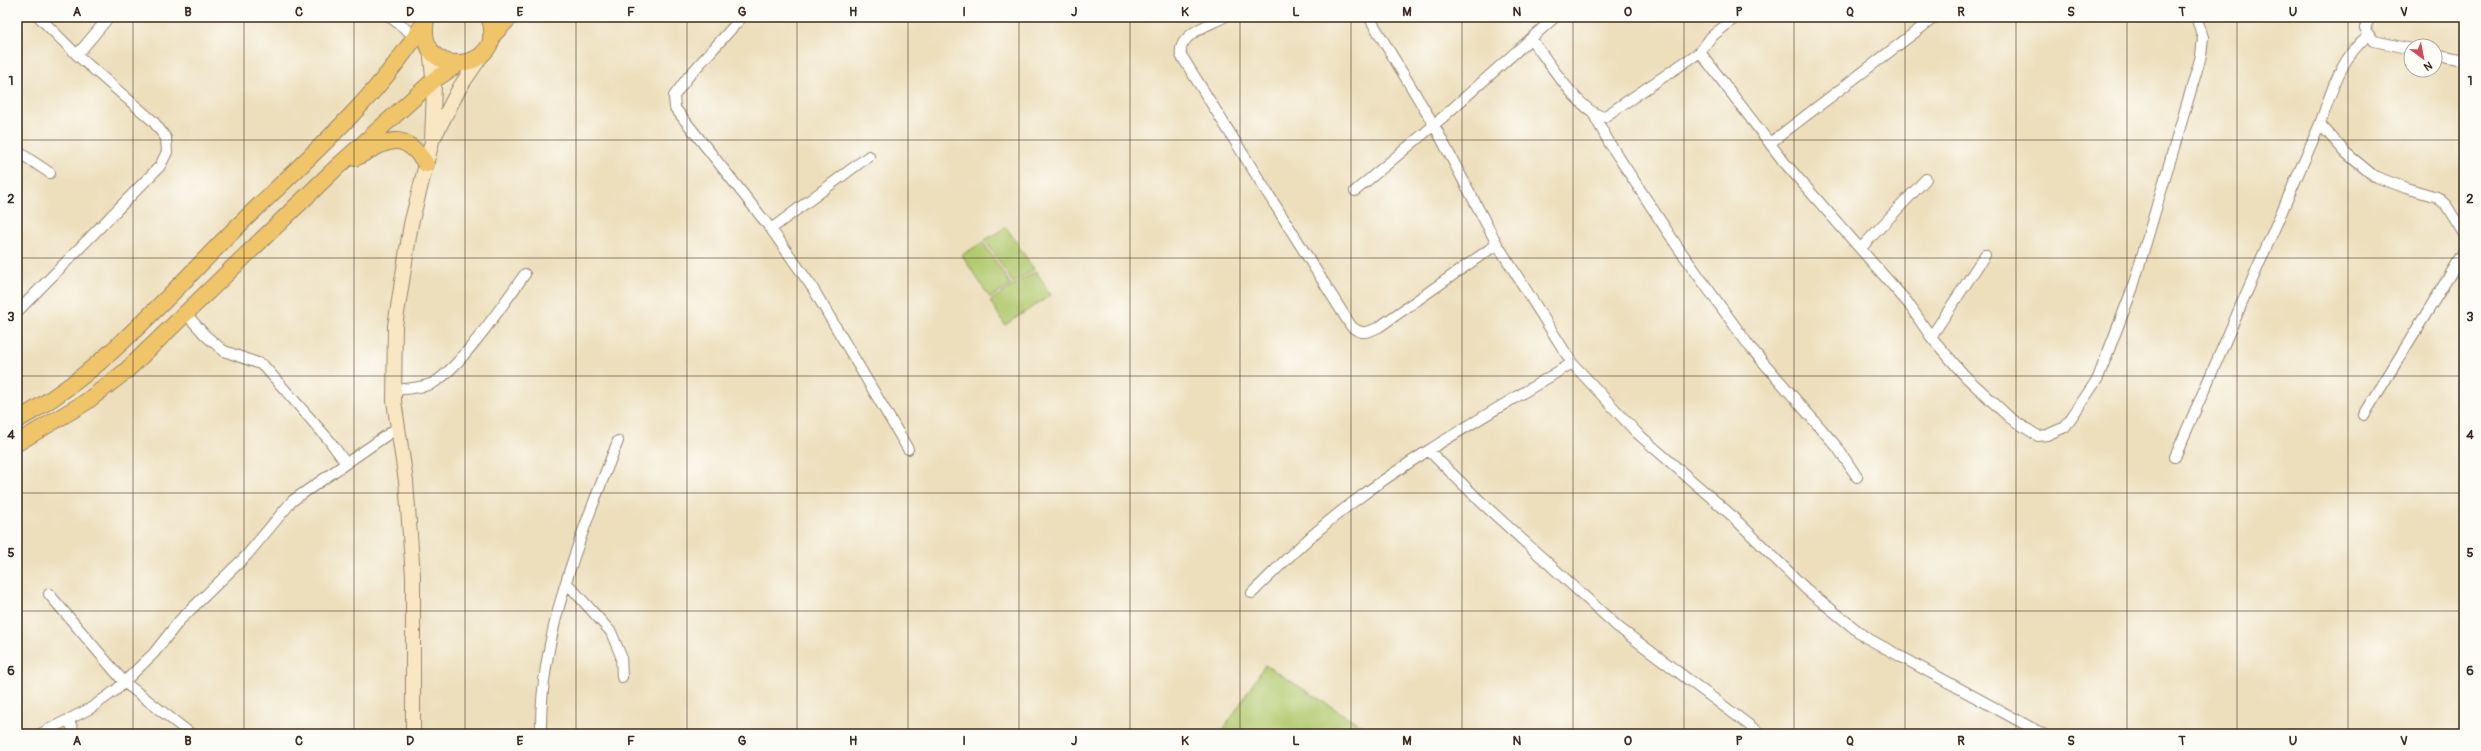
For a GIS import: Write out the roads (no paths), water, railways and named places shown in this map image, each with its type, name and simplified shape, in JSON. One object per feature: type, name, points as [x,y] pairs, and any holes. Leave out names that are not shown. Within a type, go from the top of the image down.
[{"type":"main road","points":[[489,17],[491,37]]},
{"type":"main road","points":[[426,19],[425,40],[435,56],[442,60],[458,64],[470,62],[484,52],[491,37],[510,17]]},
{"type":"main road","points":[[17,420],[37,409],[76,381],[140,324],[335,132],[379,83],[416,37],[426,19]]},
{"type":"main road","points":[[17,443],[86,402],[126,371],[187,315],[336,168],[434,80],[458,64]]},
{"type":"main road","points":[[336,168],[396,140],[407,142],[426,164]]},
{"type":"main road","points":[[140,324],[156,343]]},
{"type":"street","points":[[17,312],[160,166],[167,152],[166,138],[153,121],[77,55],[39,17]]},
{"type":"street","points":[[77,55],[109,17]]},
{"type":"street","points":[[390,17],[416,37]]},
{"type":"street","points":[[742,17],[688,77],[674,96],[676,108],[771,229],[812,287],[908,449]]},
{"type":"street","points":[[1224,17],[1183,40],[1180,47],[1181,55],[1343,313],[1358,333],[1367,333],[1379,327],[1497,244]]},
{"type":"street","points":[[1370,17],[1434,125],[1497,244],[1572,363],[1637,433],[1730,514],[1806,589],[1865,637],[2044,734]]},
{"type":"street","points":[[1355,191],[1434,125],[1555,17]]},
{"type":"street","points":[[1594,115],[1604,117],[1700,52],[1711,37],[1736,17]]},
{"type":"street","points":[[1770,143],[1935,17]]},
{"type":"street","points":[[1700,52],[1770,143],[1820,204],[1861,248],[1908,303],[1932,336],[1965,376],[2010,418],[2038,436],[2047,435],[2065,427],[2098,378],[2132,290],[2201,56],[2203,37],[2196,17]]},
{"type":"street","points":[[2370,17],[2365,28],[2374,41],[2403,47]]},
{"type":"street","points":[[2175,457],[2320,124],[2334,84],[2353,50],[2369,35]]},
{"type":"street","points":[[1531,39],[1578,100],[1594,115],[1610,144],[1673,239],[1750,347],[1837,447],[1857,477]]},
{"type":"street","points":[[413,734],[413,576],[406,482],[396,428],[394,390],[395,326],[411,224],[432,141],[434,80],[430,47]]},
{"type":"street","points":[[432,141],[460,87],[484,52]]},
{"type":"street","points":[[2443,56],[2464,60]]},
{"type":"street","points":[[2320,124],[2346,153],[2374,176],[2406,188],[2437,197],[2446,205],[2464,234]]},
{"type":"street","points":[[17,151],[50,173]]},
{"type":"street","points":[[771,229],[869,156]]},
{"type":"street","points":[[1861,248],[1926,180]]},
{"type":"street","points":[[2364,415],[2464,252]]},
{"type":"street","points":[[1932,336],[1985,254]]},
{"type":"street","points":[[394,390],[421,387],[442,377],[458,361],[525,274]]},
{"type":"street","points":[[187,315],[206,336],[224,351],[263,365],[329,440],[345,462]]},
{"type":"street","points":[[1252,593],[1302,544],[1328,522],[1386,478],[1572,363]]},
{"type":"street","points":[[40,734],[69,721],[91,708],[124,682],[154,653],[180,620],[238,564],[292,501],[345,462],[396,428]]},
{"type":"street","points":[[541,734],[549,657],[566,582],[577,543],[618,441]]},
{"type":"street","points":[[1429,451],[1480,501],[1618,627],[1761,734]]},
{"type":"street","points":[[566,582],[612,632],[621,656],[622,677]]},
{"type":"street","points":[[49,594],[124,682],[191,734]]},
{"type":"street","points":[[69,721],[75,734]]}]
